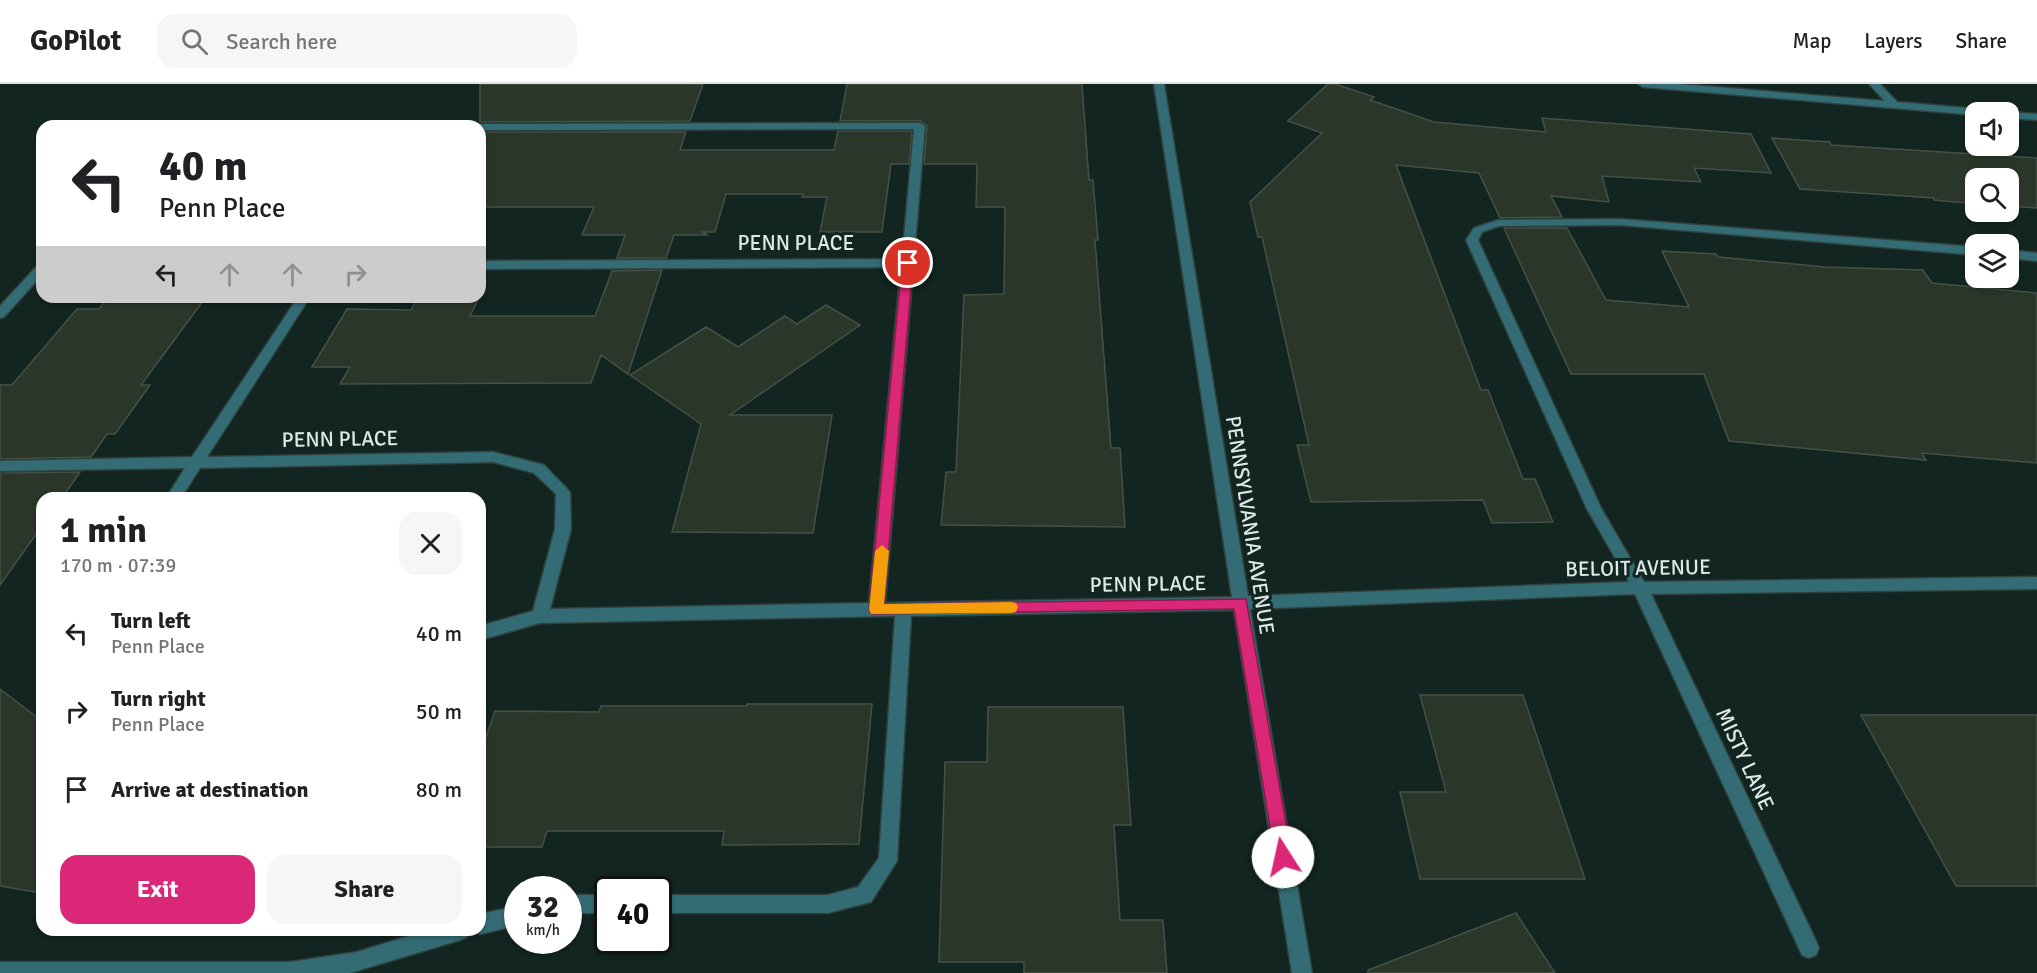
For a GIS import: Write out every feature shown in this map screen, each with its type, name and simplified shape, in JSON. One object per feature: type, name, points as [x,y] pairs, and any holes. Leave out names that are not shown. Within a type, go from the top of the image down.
[{"type":"street","name":"PENNSYLVANIA AVENUE","points":[[1159,84],[1240,603],[1302,973]]},
{"type":"street","points":[[1644,84],[1965,111]]},
{"type":"street","points":[[1874,84],[1895,106]]},
{"type":"street","points":[[2019,116],[2037,117]]},
{"type":"street","points":[[486,127],[920,126],[876,610]]},
{"type":"street","name":"MISTY LANE","points":[[1809,948],[1640,588],[1594,509],[1472,240],[1478,230],[1498,223],[1620,222],[1965,250]]},
{"type":"street","points":[[2019,255],[2037,257]]},
{"type":"street","name":"PENN PLACE","points":[[486,265],[908,263]]},
{"type":"street","points":[[0,314],[36,275]]},
{"type":"street","points":[[177,492],[300,303]]},
{"type":"street","name":"PENN PLACE","points":[[0,466],[492,457],[539,469],[563,492],[563,529],[540,616]]},
{"type":"street","name":"BELOIT AVENUE","points":[[1240,603],[1640,588],[2037,583]]},
{"type":"street","name":"PENN PLACE","points":[[486,631],[540,616],[1240,603]]},
{"type":"street","points":[[672,904],[828,904],[864,895],[888,861],[903,609]]},
{"type":"street","points":[[486,923],[504,918]]},
{"type":"street","points":[[0,972],[290,972],[357,962],[441,936]]},
{"type":"building","points":[[480,84],[703,84],[690,121],[486,122],[486,120],[480,120]]},
{"type":"building","points":[[847,84],[1082,84],[1089,180],[1093,180],[1098,240],[1095,240],[1111,448],[1120,448],[1125,527],[941,525],[946,472],[956,472],[964,295],[1004,294],[1005,207],[976,207],[977,164],[924,164],[927,126],[921,121],[840,121]]},
{"type":"building","points":[[1328,84],[1335,84],[1374,97],[1370,100],[1434,122],[1546,132],[1542,118],[1751,134],[1771,173],[1694,168],[1701,182],[1602,176],[1609,202],[1551,196],[1562,217],[1500,218],[1479,173],[1396,165],[1481,390],[1488,390],[1523,479],[1535,479],[1553,522],[1492,523],[1483,500],[1311,502],[1297,445],[1309,445],[1262,237],[1258,237],[1250,202],[1322,133],[1288,121]]},
{"type":"building","points":[[838,131],[912,131],[909,164],[891,164],[882,232],[820,232],[827,197],[802,197],[803,194],[726,194],[715,232],[702,232],[707,235],[674,235],[666,258],[617,258],[625,235],[582,235],[594,207],[486,207],[486,132],[686,132],[680,150],[834,150]]},
{"type":"building","points":[[1772,138],[1830,142],[1831,145],[1965,153],[1965,156],[2037,158],[2037,208],[2019,207],[2019,168],[1965,168],[1965,203],[1934,200],[1934,198],[1800,189]]},
{"type":"building","points":[[1504,228],[1567,228],[1606,300],[1689,307],[1662,251],[1716,254],[1718,257],[1825,267],[1923,270],[1932,283],[1965,286],[1965,288],[2037,293],[2037,463],[1922,453],[1926,460],[1729,441],[1704,374],[1571,374]]},
{"type":"building","points":[[662,270],[628,374],[601,355],[591,383],[340,384],[350,367],[312,367],[347,309],[411,310],[415,303],[476,303],[470,316],[595,316],[612,271]]},
{"type":"building","points":[[104,303],[202,303],[141,385],[150,385],[115,434],[107,434],[91,457],[0,459],[0,385],[12,385],[77,309],[99,309]]},
{"type":"building","points":[[826,305],[860,325],[730,415],[832,415],[813,533],[672,532],[701,424],[630,375],[706,327],[738,347],[785,316],[797,324]]},
{"type":"building","points":[[80,472],[66,492],[36,492],[36,534],[0,585],[0,473]]},
{"type":"building","points":[[0,689],[36,716],[36,892],[0,886]]},
{"type":"building","points":[[1420,695],[1523,695],[1585,879],[1420,879],[1400,792],[1446,792]]},
{"type":"building","points":[[747,704],[872,704],[859,844],[722,845],[724,831],[547,831],[542,847],[486,847],[486,737],[495,711],[599,712],[601,706],[747,706]]},
{"type":"building","points":[[988,707],[1123,707],[1131,825],[1114,825],[1120,920],[1163,920],[1167,973],[1024,973],[1024,962],[939,962],[945,762],[987,762]]},
{"type":"building","points":[[1861,715],[2037,715],[2037,886],[1956,886]]},
{"type":"building","points":[[1516,913],[1555,973],[1368,973],[1368,970]]},
{"type":"slow traffic","points":[[882,551],[876,610],[1011,607]]},
{"type":"route","points":[[908,263],[876,610],[1240,603],[1283,857]]}]
